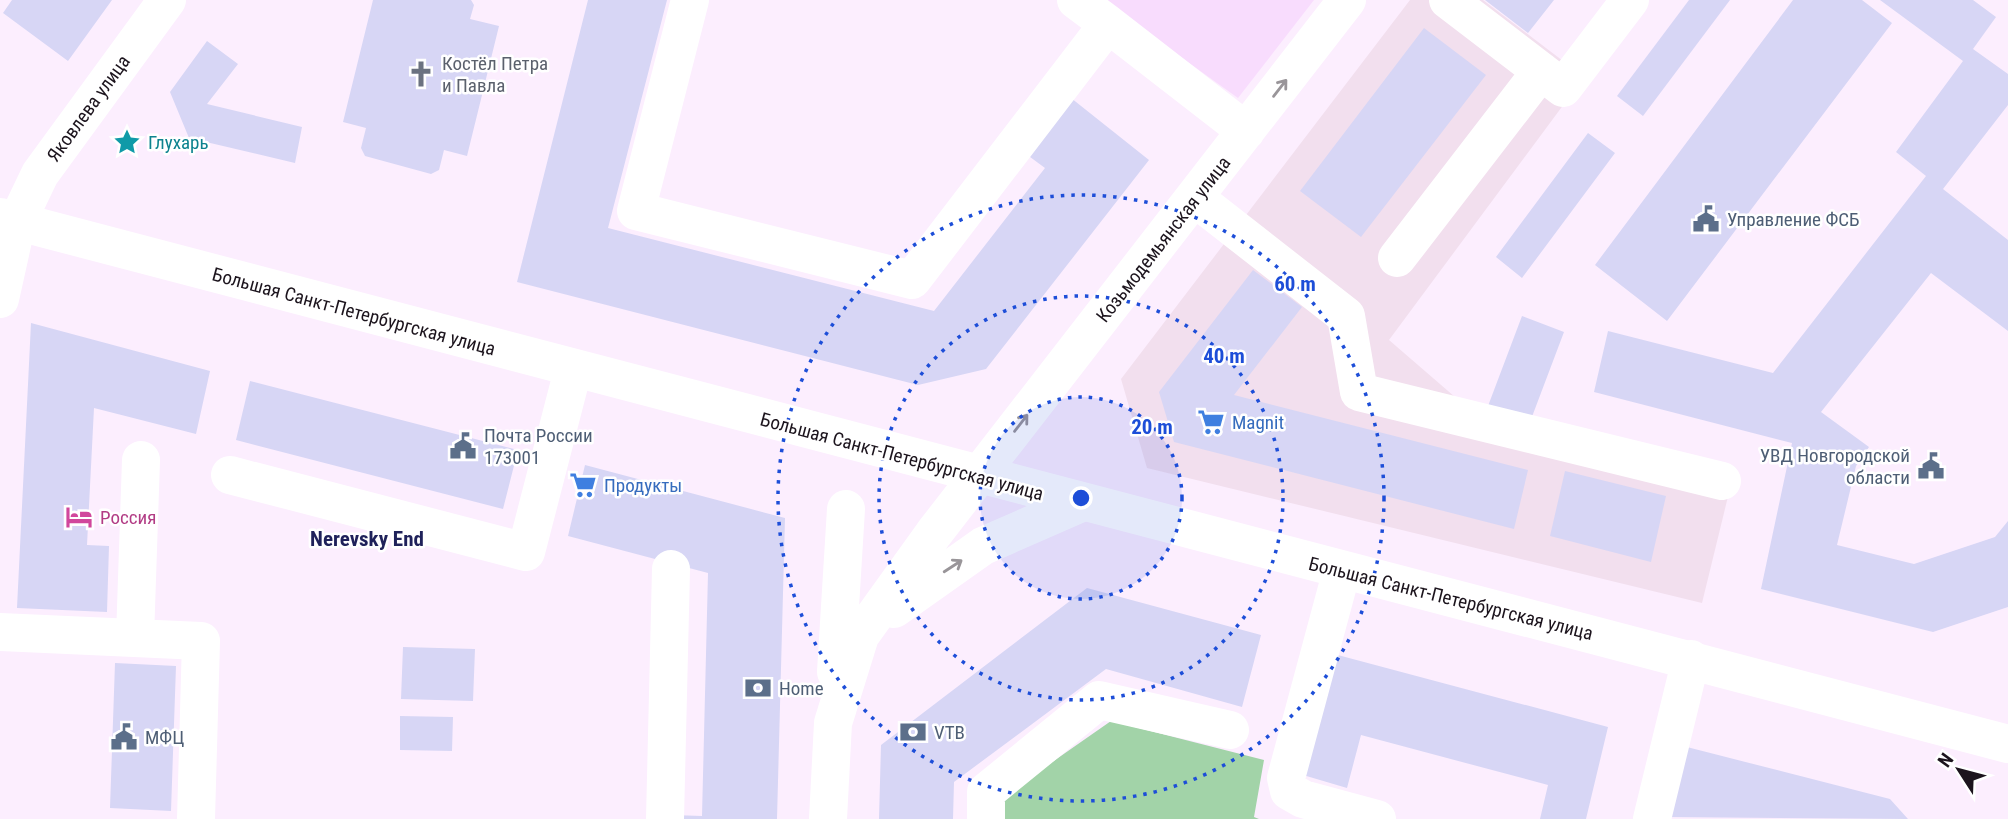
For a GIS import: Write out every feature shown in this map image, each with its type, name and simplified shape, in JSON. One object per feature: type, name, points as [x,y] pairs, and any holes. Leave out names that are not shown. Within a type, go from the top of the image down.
[{"type":"main road","name":"Яковлева улица","points":[[0,299],[9,220],[167,0]]},
{"type":"main road","points":[[690,0],[636,211],[912,280],[1108,24]]},
{"type":"main road","points":[[1076,0],[1246,131]]},
{"type":"main road","name":"Козьмодемьянская улица","points":[[860,636],[979,477],[1347,0]]},
{"type":"main road","points":[[1448,0],[1563,88],[1630,0]]},
{"type":"main road","points":[[1397,258],[1541,71]]},
{"type":"main road","points":[[1195,198],[1346,316],[1359,392],[1722,481]]},
{"type":"main road","name":"Большая Санкт-Петербургская улица","points":[[9,220],[979,477],[1691,659],[2008,744]]},
{"type":"main road","points":[[230,475],[526,552],[573,370]]},
{"type":"main road","points":[[135,638],[141,460]]},
{"type":"main road","points":[[833,723],[860,636],[922,587],[983,546],[1081,503]]},
{"type":"main road","points":[[828,819],[846,509]]},
{"type":"main road","points":[[665,819],[671,569]]},
{"type":"main road","points":[[1342,570],[1286,778],[1289,791],[1303,799],[1377,819]]},
{"type":"main road","points":[[0,632],[201,641],[195,819]]},
{"type":"main road","points":[[1652,819],[1691,659]]},
{"type":"main road","points":[[986,819],[986,792],[1099,700],[1230,730]]},
{"type":"shaded area","points":[[1101,0],[1314,0],[1238,98]]},
{"type":"shaded area","points":[[1410,0],[1483,0],[1584,77],[1389,340],[1455,397],[1734,472],[1702,603],[1147,468],[1121,379]]},
{"type":"green space","points":[[1111,721],[1264,760],[1254,817],[1259,819],[1004,819],[1005,795]]},
{"type":"building","points":[[12,0],[112,0],[68,61],[3,13]]},
{"type":"building","name":"Костёл Петра и Павла","points":[[373,0],[471,0],[474,5],[470,19],[499,26],[467,156],[444,150],[439,170],[431,174],[365,156],[361,148],[366,128],[343,122]]},
{"type":"building","points":[[588,0],[667,0],[608,228],[934,311],[1045,168],[1026,154],[1071,98],[1149,160],[986,369],[918,385],[517,282]]},
{"type":"building","points":[[1485,0],[1554,0],[1528,33]]},
{"type":"building","points":[[1689,0],[1730,0],[1643,116],[1617,96]]},
{"type":"building","points":[[1793,0],[1862,0],[1892,23],[1667,321],[1595,265]]},
{"type":"building","points":[[1880,0],[1973,0],[1996,17],[1973,49],[2008,74],[2008,105],[1943,189],[2008,240],[2008,331],[1931,273],[1821,412],[1869,447],[1856,466],[1837,545],[1914,564],[1995,537],[2008,521],[2008,607],[1933,632],[1761,589],[1792,443],[1594,392],[1608,331],[1773,373],[1926,176],[1896,152],[1963,61]]},
{"type":"building","points":[[1424,28],[1486,75],[1361,237],[1300,191]]},
{"type":"building","points":[[207,41],[238,64],[207,104],[302,127],[295,163],[189,138],[170,92]]},
{"type":"building","points":[[1588,133],[1615,153],[1522,278],[1496,257]]},
{"type":"building","points":[[1253,270],[1302,307],[1234,395],[1528,470],[1514,529],[1174,442],[1159,392]]},
{"type":"building","points":[[1522,316],[1564,332],[1530,422],[1488,406]]},
{"type":"building","points":[[31,323],[210,371],[196,434],[94,408],[87,545],[109,546],[107,612],[17,608]]},
{"type":"building","points":[[250,381],[518,450],[503,509],[236,440]]},
{"type":"building","points":[[585,465],[785,518],[777,819],[672,819],[672,815],[702,816],[708,573],[568,536]]},
{"type":"building","points":[[1565,471],[1666,496],[1651,562],[1550,536]]},
{"type":"building","points":[[1087,588],[1261,635],[1242,707],[1106,669],[954,782],[953,819],[879,819],[881,745]]},
{"type":"building","points":[[403,647],[475,649],[473,701],[401,699]]},
{"type":"building","points":[[1334,654],[1608,727],[1586,819],[1540,819],[1548,785],[1361,735],[1347,788],[1303,775]]},
{"type":"building","points":[[115,663],[176,666],[171,811],[110,808]]},
{"type":"building","points":[[400,716],[453,717],[452,751],[400,750]]},
{"type":"building","points":[[1683,746],[1890,799],[1908,819],[1666,817]]},
{"type":"place","name":"Костёл Петра и Павла","points":[[421,74]]},
{"type":"place","name":"Глухарь","points":[[127,142]]},
{"type":"place","name":"Управление ФСБ","points":[[1706,219]]},
{"type":"place","name":"Magnit","points":[[1211,422]]},
{"type":"place","name":"Почта России 173001","points":[[463,446]]},
{"type":"place","name":"УВД Новгородской области","points":[[1931,466]]},
{"type":"place","name":"Продукты","points":[[583,485]]},
{"type":"place","name":"Россия","points":[[79,517]]},
{"type":"place","name":"Home","points":[[758,688]]},
{"type":"place","name":"VTB","points":[[913,732]]},
{"type":"place","name":"МФЦ","points":[[124,737]]},
{"type":"district","name":"Nerevsky End","points":[[367,539]]}]
